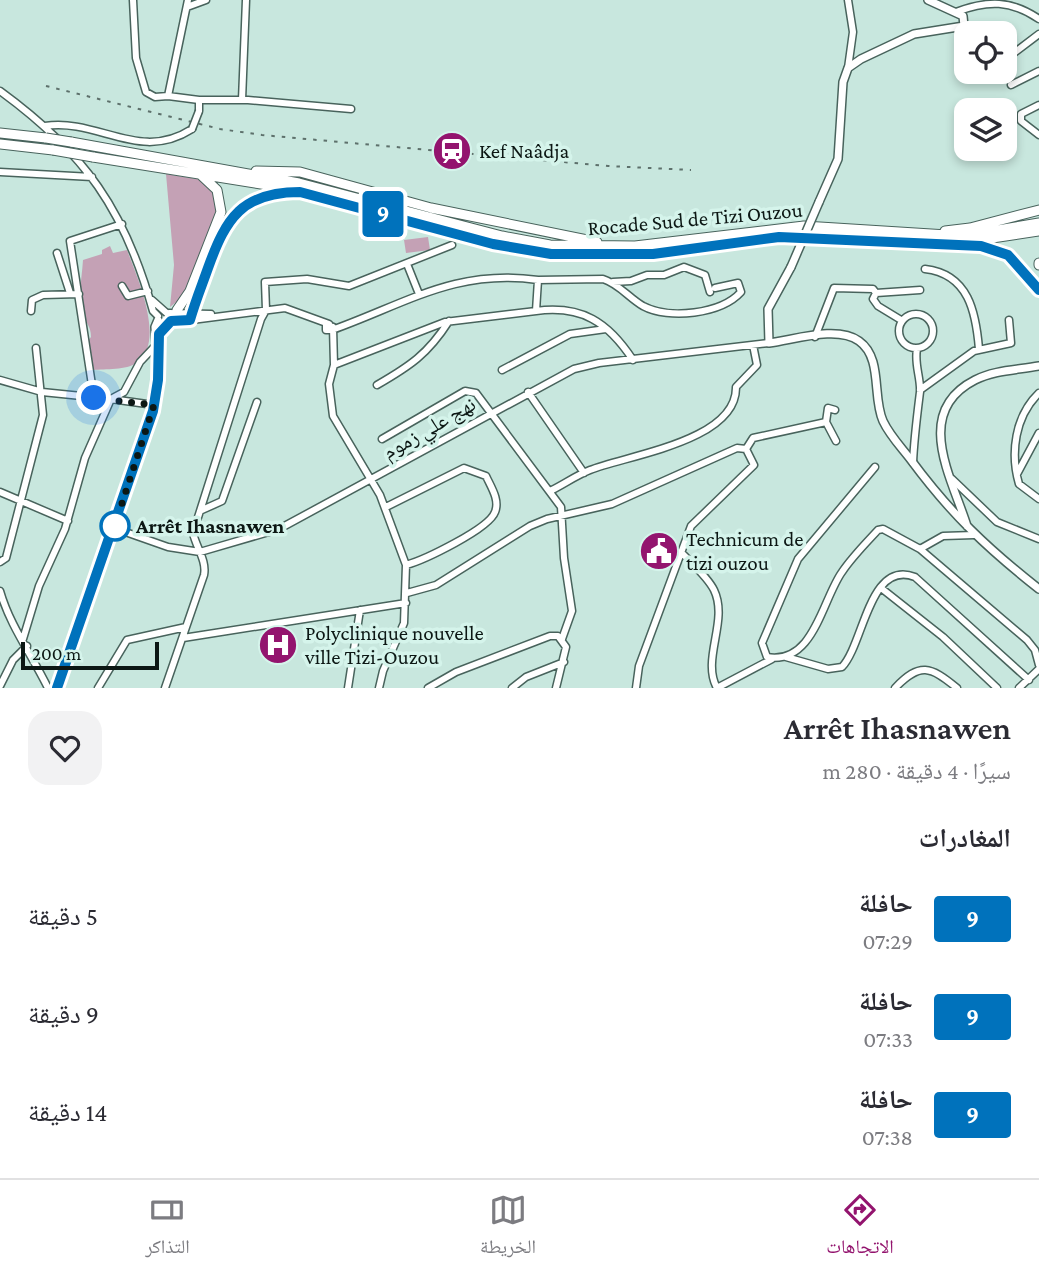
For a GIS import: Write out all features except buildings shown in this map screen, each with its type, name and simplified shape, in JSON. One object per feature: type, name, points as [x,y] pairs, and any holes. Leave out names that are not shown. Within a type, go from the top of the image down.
[{"type":"highway","name":"Rocade Sud de Tizi Ouzou","points":[[0,133],[46,138],[244,172],[300,172],[431,208],[573,239],[635,246],[790,227],[963,236],[1039,223]]},
{"type":"highway","name":"Rocade Sud de Tizi Ouzou","points":[[0,144],[53,150],[300,192],[493,244],[551,254],[653,254],[779,237],[952,244]]},
{"type":"highway","points":[[167,318],[190,290],[221,212],[217,190],[199,174]]},
{"type":"highway","points":[[191,317],[226,222],[254,199],[271,193],[300,192]]},
{"type":"highway","points":[[910,234],[970,228],[1039,210]]},
{"type":"highway","points":[[952,244],[1039,231]]},
{"type":"highway","points":[[952,244],[1002,251],[1015,260],[1039,290]]},
{"type":"main road","points":[[928,0],[956,12],[965,19],[961,28],[914,34],[848,68],[841,95],[838,159],[791,267],[768,309],[769,343],[843,335],[865,347],[873,364],[883,422],[971,533],[1039,589]]},
{"type":"main road","points":[[57,688],[154,405],[158,344],[155,327],[167,318]]},
{"type":"main road","points":[[971,533],[939,437],[940,423],[953,397],[975,380],[1039,366]]},
{"type":"street","points":[[133,0],[136,58],[146,92],[155,96],[200,100],[242,100],[351,109]]},
{"type":"street","points":[[168,96],[188,4],[206,0]]},
{"type":"street","points":[[242,100],[246,0]]},
{"type":"street","points":[[848,0],[853,32],[848,68]]},
{"type":"street","points":[[1026,0],[1027,10]]},
{"type":"street","points":[[956,12],[973,5],[1013,3],[1039,19]]},
{"type":"street","points":[[1017,51],[1039,34]]},
{"type":"street","points":[[1011,85],[1039,71]]},
{"type":"street","points":[[0,91],[45,126],[93,177],[122,223],[135,250],[148,293],[167,318],[285,308],[316,319],[329,328],[348,324],[456,282],[514,276],[538,280],[631,281],[647,275],[664,275],[684,267],[705,275],[713,290],[738,283],[741,292],[722,307],[662,313],[645,307],[613,282]]},
{"type":"street","points":[[45,126],[65,123],[142,144],[160,142],[192,129],[200,100]]},
{"type":"street","points":[[1039,104],[1021,114],[1021,121],[1039,135]]},
{"type":"street","points":[[0,172],[93,177]]},
{"type":"street","points":[[94,398],[70,241],[122,223]]},
{"type":"street","points":[[165,688],[206,568],[197,551],[193,533],[266,310],[265,282],[307,279],[349,286],[452,246]]},
{"type":"street","points":[[57,253],[70,293]]},
{"type":"street","points":[[407,264],[419,295]]},
{"type":"street","points":[[925,269],[952,279],[971,299],[979,349]]},
{"type":"street","points":[[536,311],[538,280]]},
{"type":"street","points":[[122,286],[128,296],[148,293]]},
{"type":"street","points":[[815,337],[834,288],[873,289],[876,293],[920,290]]},
{"type":"street","points":[[31,311],[32,300],[43,295],[79,293]]},
{"type":"street","points":[[876,293],[873,299],[878,306],[901,320]]},
{"type":"street","points":[[334,365],[449,321],[568,309],[589,315],[606,329],[633,360]]},
{"type":"street","points":[[918,313],[926,316],[933,325],[933,337],[924,347],[917,349],[903,340],[899,326],[901,320],[918,313]]},
{"type":"street","points":[[920,390],[979,349],[1011,343],[1009,320]]},
{"type":"street","points":[[377,385],[412,365],[433,346],[449,321]]},
{"type":"street","points":[[329,328],[334,365],[328,384],[333,416],[373,480],[386,507],[406,565],[404,624],[383,671],[379,688]]},
{"type":"street","points":[[502,370],[570,334],[606,329]]},
{"type":"street","name":"نهج علي زموم","points":[[114,528],[168,547],[197,551],[279,529],[574,369],[769,343]]},
{"type":"street","points":[[0,686],[25,643],[39,586],[68,520],[85,458],[111,398],[124,392],[140,362],[158,344]]},
{"type":"street","points":[[552,490],[584,473],[706,433],[731,403],[736,395],[736,387],[757,365],[753,345]]},
{"type":"street","points":[[0,562],[6,558],[43,415],[36,348]]},
{"type":"street","points":[[913,463],[920,390],[915,360],[917,349]]},
{"type":"street","points":[[0,380],[42,392],[154,405]]},
{"type":"street","points":[[382,439],[466,391],[476,393],[493,411],[552,490],[562,515],[564,558],[572,611],[562,639]]},
{"type":"street","points":[[528,392],[584,473]]},
{"type":"street","points":[[1039,393],[1021,414],[1016,476],[1027,492],[1039,499]]},
{"type":"street","points":[[202,510],[222,501],[257,402]]},
{"type":"street","points":[[835,410],[828,408],[826,422],[836,441]]},
{"type":"street","points":[[746,449],[752,438],[826,422]]},
{"type":"street","points":[[1016,476],[1039,433]]},
{"type":"street","points":[[407,593],[436,584],[530,526],[612,503],[737,449],[746,449]]},
{"type":"street","points":[[636,688],[639,666],[681,552],[698,517],[754,465],[746,449]]},
{"type":"street","points":[[774,659],[767,657],[762,643],[799,559],[875,467]]},
{"type":"street","points":[[386,507],[464,468],[486,476],[495,496],[495,513],[486,524],[406,565]]},
{"type":"street","points":[[952,479],[997,522],[1039,539]]},
{"type":"street","points":[[0,492],[68,520]]},
{"type":"street","points":[[786,657],[811,635],[841,573],[878,530],[889,531],[920,550],[1027,640],[1035,650],[1039,667],[1019,688]]},
{"type":"street","points":[[920,550],[943,536],[971,533]]},
{"type":"street","points":[[681,552],[709,582],[717,598],[716,642],[711,673],[717,688],[774,659],[786,657],[828,669],[842,667],[854,648],[872,599],[894,575],[915,577],[1029,680]]},
{"type":"street","points":[[881,588],[943,637],[997,688]]},
{"type":"street","points":[[0,591],[14,629],[25,643],[48,688]]},
{"type":"street","points":[[183,638],[406,603]]},
{"type":"street","points":[[348,688],[360,610]]},
{"type":"street","points":[[98,688],[127,640],[186,627]]},
{"type":"street","points":[[428,688],[456,672],[550,636],[562,639],[566,646],[556,688]]},
{"type":"street","points":[[512,688],[526,677],[564,662]]},
{"type":"street","points":[[895,688],[911,672],[919,669],[939,675],[957,688]]},
{"type":"shaded area","points":[[166,174],[203,180],[214,190],[219,210],[184,296],[170,307],[174,265]]},
{"type":"shaded area","points":[[428,237],[430,250],[406,253],[404,240]]},
{"type":"shaded area","points":[[110,246],[113,253],[127,250],[147,309],[149,341],[145,354],[136,363],[122,368],[93,370],[90,350],[86,350],[91,333],[81,305],[83,260],[102,254],[102,250]]},
{"type":"railway","points":[[46,86],[220,129],[262,135],[608,166],[691,170]]},
{"type":"bus line","name":"9","points":[[57,688],[153,411],[157,396],[159,334],[171,321],[190,320],[226,222],[254,199],[271,193],[300,192],[493,244],[519,250],[575,256],[653,254],[779,237],[981,246],[1002,251],[1015,260],[1039,290]]},
{"type":"place","name":"Kef Naâdja","points":[[452,151]]},
{"type":"place","name":"Arrêt Ihasnawen","points":[[115,526]]},
{"type":"place","name":"Technicum de tizi ouzou","points":[[659,551]]},
{"type":"place","name":"Polyclinique nouvelle ville Tizi-Ouzou","points":[[278,645]]},
{"type":"route","points":[[94,398],[121,398],[154,405],[114,528],[115,526]]}]
